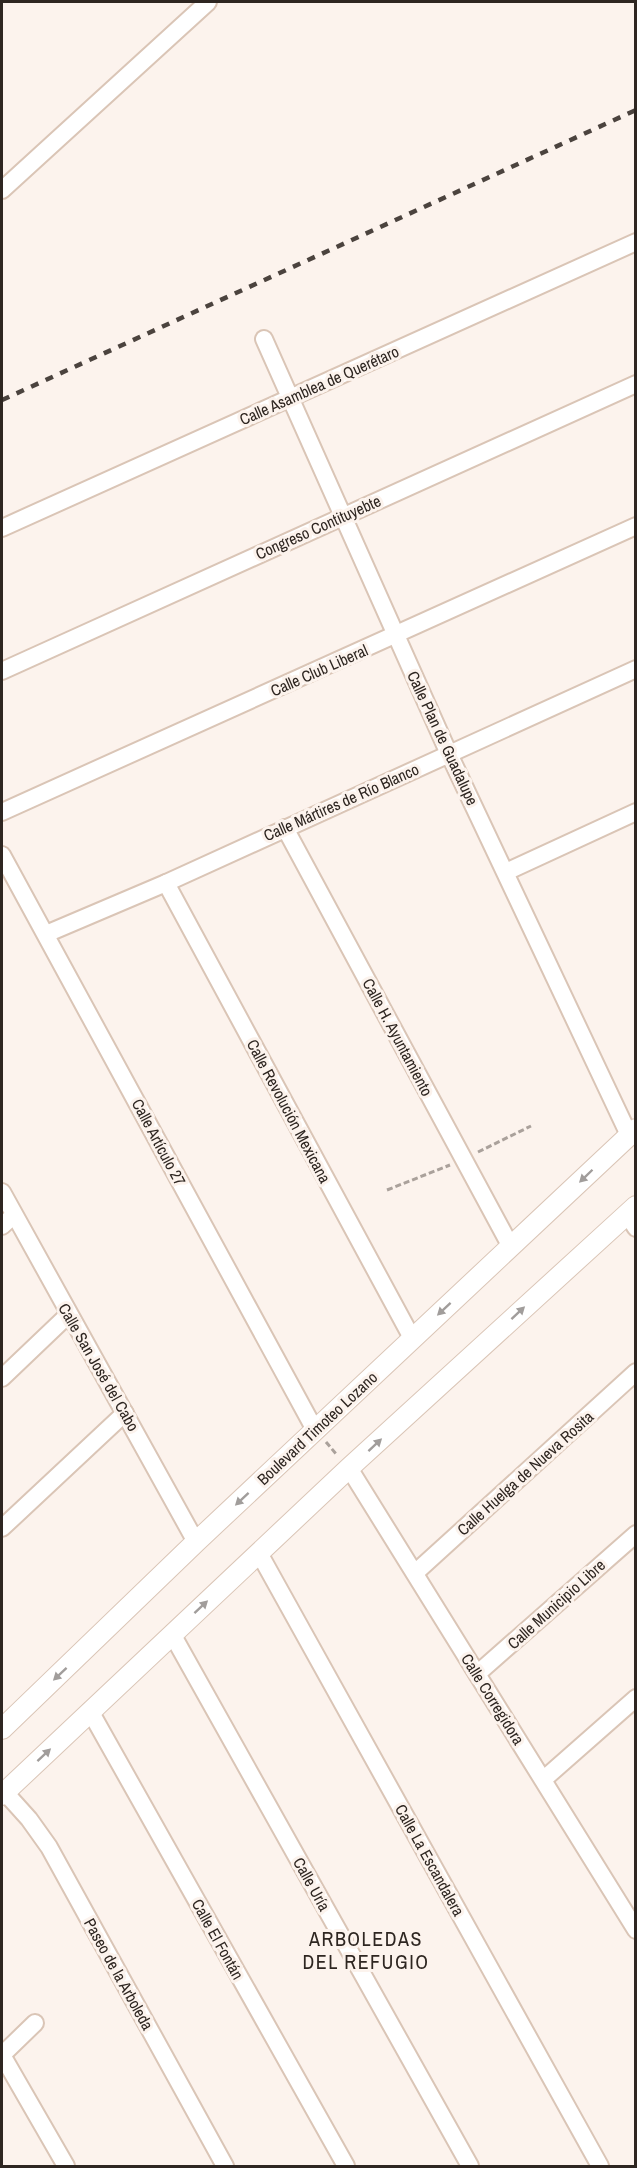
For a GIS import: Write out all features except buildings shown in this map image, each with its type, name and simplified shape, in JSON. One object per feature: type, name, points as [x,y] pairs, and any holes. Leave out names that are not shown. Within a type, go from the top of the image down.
[{"type":"main road","name":"Boulevard Timoteo Lozano","points":[[2,1729],[196,1542],[632,1132]]},
{"type":"main road","points":[[3,1792],[349,1468],[633,1216]]},
{"type":"street","points":[[2,190],[208,2]]},
{"type":"street","name":"Calle Asamblea de Querétaro","points":[[2,528],[636,242]]},
{"type":"street","name":"Calle Plan de Guadalupe","points":[[264,339],[449,754],[632,1132]]},
{"type":"street","name":"Congreso Contituyebte","points":[[2,671],[636,384]]},
{"type":"street","name":"Calle Club Liberal","points":[[2,812],[636,526]]},
{"type":"street","name":"Calle Mártires de Río Blanco","points":[[46,934],[166,883],[636,669]]},
{"type":"street","points":[[506,872],[636,812]]},
{"type":"street","name":"Calle H. Ayuntamiento","points":[[285,828],[511,1247]]},
{"type":"street","name":"Calle Artículo 27","points":[[2,855],[315,1430]]},
{"type":"street","name":"Calle Revolución Mexicana","points":[[166,883],[412,1338]]},
{"type":"street","name":"Calle San José del Cabo","points":[[2,1192],[8,1220],[68,1315],[196,1542]]},
{"type":"street","points":[[2,1378],[68,1315]]},
{"type":"street","name":"Calle Huelga de Nueva Rosita","points":[[415,1573],[636,1372]]},
{"type":"street","points":[[2,1528],[125,1413]]},
{"type":"street","name":"Calle Corregidora","points":[[349,1468],[636,1930]]},
{"type":"street","name":"Calle Municipio Libre","points":[[477,1674],[636,1533]]},
{"type":"street","name":"Calle La Escandalera","points":[[259,1553],[600,2166]]},
{"type":"street","name":"Calle Uría","points":[[172,1634],[470,2166]]},
{"type":"street","points":[[544,1779],[636,1698]]},
{"type":"street","name":"Calle El Fontán","points":[[90,1711],[346,2166]]},
{"type":"street","name":"Paseo de la Arboleda","points":[[3,1792],[49,1847],[225,2166]]},
{"type":"street","points":[[35,2023],[2,2055],[66,2166]]},
{"type":"path","points":[[315,1430],[349,1468]]},
{"type":"railway","points":[[2,400],[636,110]]},
{"type":"district","name":"ARBOLEDAS DEL REFUGIO","points":[[366,1950]]}]
